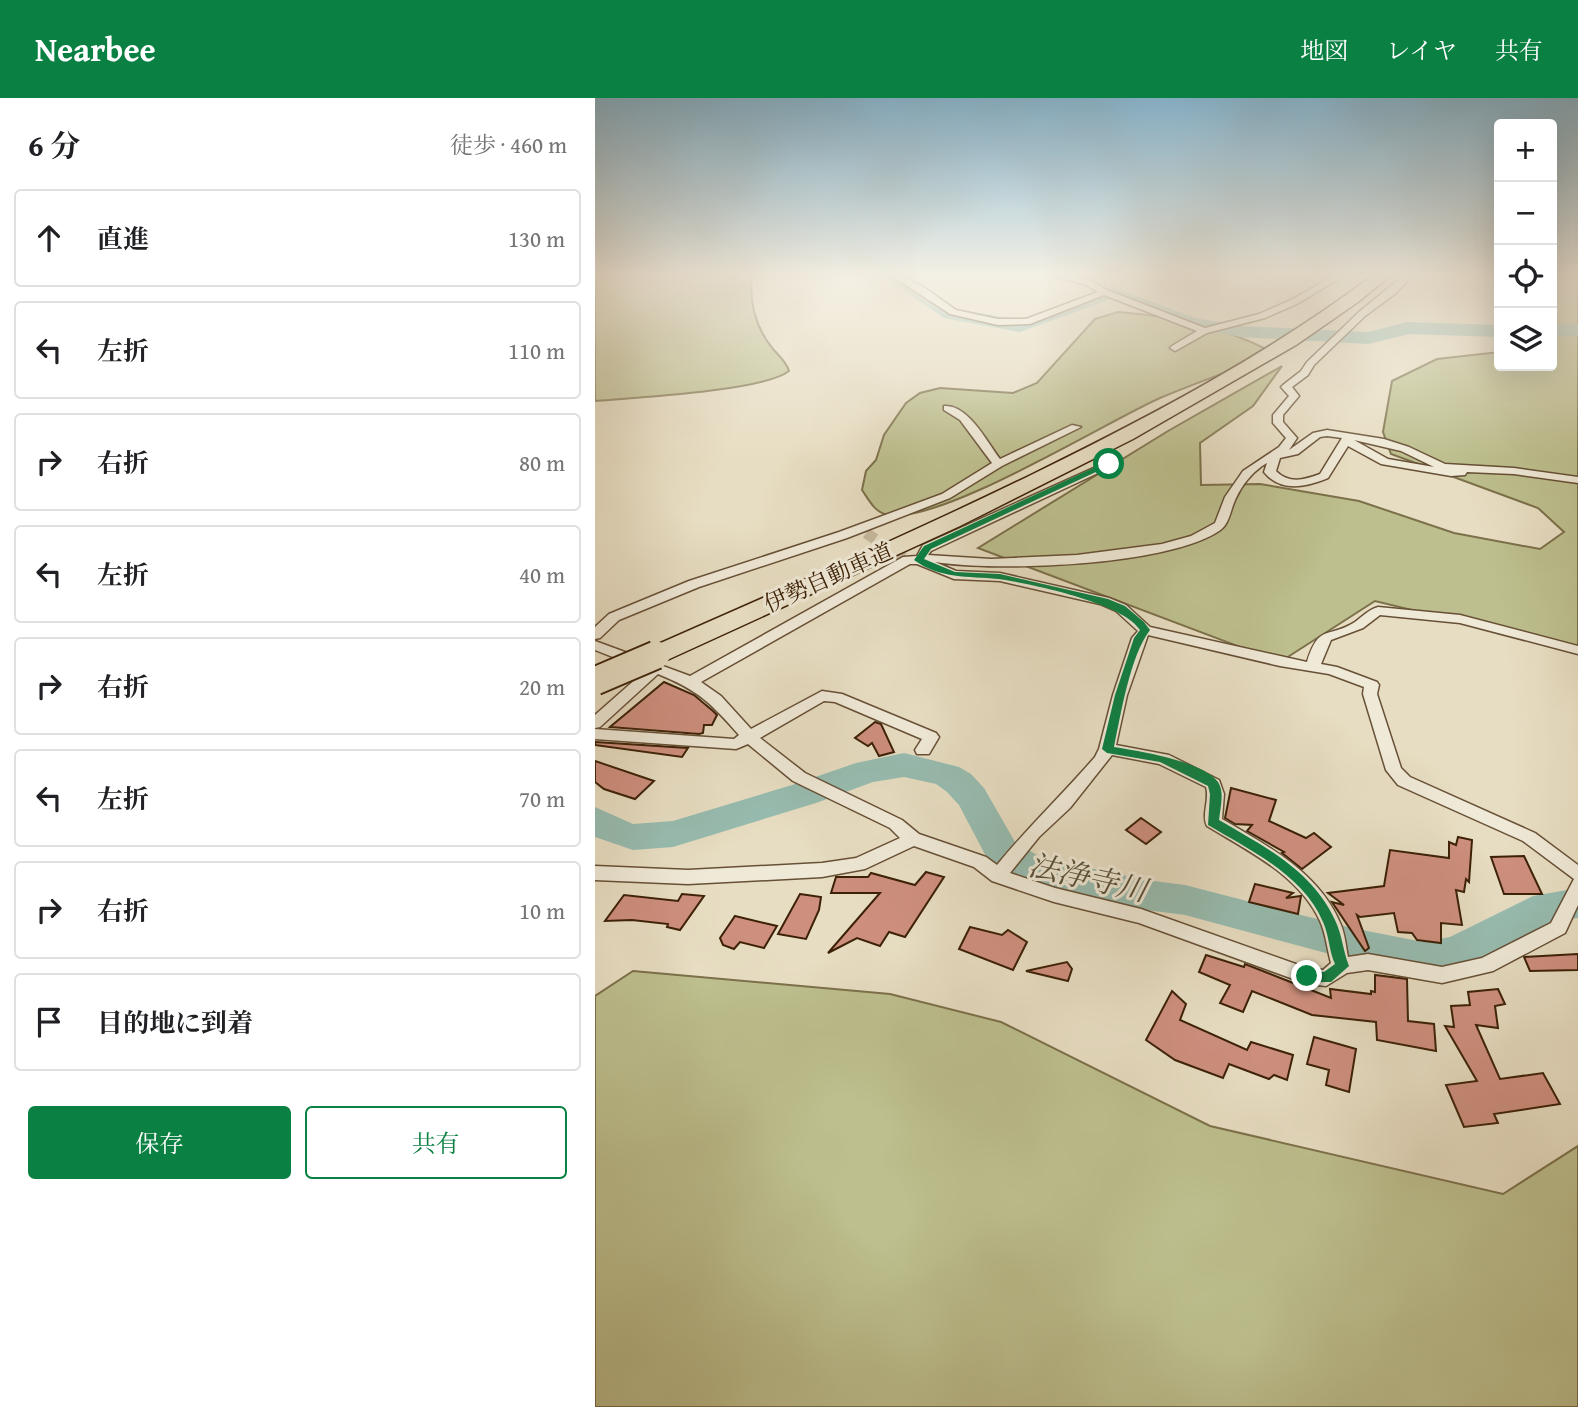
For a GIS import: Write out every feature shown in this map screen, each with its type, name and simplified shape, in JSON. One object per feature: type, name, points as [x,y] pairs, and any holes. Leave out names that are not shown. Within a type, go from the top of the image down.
[{"type":"highway","name":"伊勢自動車道","points":[[595,663],[648,658],[920,521],[1089,441],[1275,337]]},
{"type":"highway","name":"伊勢自動車道","points":[[595,681],[935,529],[1100,449],[1293,337]]},
{"type":"street","points":[[1175,348],[1194,337]]},
{"type":"street","points":[[691,682],[907,559],[920,557],[980,563],[1074,561],[1156,549],[1195,539],[1217,528],[1224,518],[1230,498],[1248,472],[1286,450],[1292,438],[1278,423],[1278,415],[1294,396],[1286,387],[1305,373],[1310,364],[1338,337]]},
{"type":"street","points":[[949,408],[964,418],[997,464]]},
{"type":"street","points":[[595,635],[614,617],[694,584],[862,531],[946,496],[997,464],[1076,427]]},
{"type":"street","points":[[1275,455],[1294,452],[1317,435],[1380,441],[1405,449],[1443,467],[1514,471],[1578,480]]},
{"type":"street","points":[[1275,455],[1270,472],[1274,477],[1283,482],[1300,483],[1324,476],[1346,438]]},
{"type":"street","points":[[1346,438],[1385,462],[1451,473],[1461,473],[1462,470]]},
{"type":"street","points":[[920,557],[927,548],[1109,464]]},
{"type":"street","points":[[920,557],[954,575],[1000,577],[1104,601],[1122,608],[1145,630],[1280,662],[1342,673],[1372,685],[1370,694],[1394,769],[1404,781],[1529,837],[1578,874]]},
{"type":"street","points":[[1313,667],[1320,642],[1328,634],[1357,626],[1378,611],[1460,619],[1578,649]]},
{"type":"street","points":[[998,876],[1033,833],[1071,796],[1107,749],[1120,695],[1139,638],[1145,630]]},
{"type":"street","points":[[595,646],[691,682],[716,699],[750,738],[799,777],[895,824],[913,839],[979,862],[998,876],[1054,895],[1183,929],[1212,943],[1307,976],[1326,978],[1342,966],[1368,962],[1442,975],[1486,965],[1558,928],[1578,885]]},
{"type":"street","points":[[595,723],[648,658]]},
{"type":"street","points":[[595,734],[736,744],[822,696],[837,697],[931,737],[923,750]]},
{"type":"street","points":[[1107,749],[1163,759],[1213,784],[1216,794],[1213,822],[1265,853],[1309,887],[1330,923],[1335,949],[1342,966]]},
{"type":"street","points":[[595,873],[688,877],[822,870],[859,864],[913,839]]},
{"type":"green space","points":[[595,337],[765,337],[789,371],[753,384],[595,401]]},
{"type":"green space","points":[[1079,337],[1239,337],[1270,351],[1269,356],[1160,398],[983,489],[945,504],[913,514],[888,515],[879,512],[862,490],[866,471],[876,460],[884,435],[906,403],[920,393],[940,388],[1013,393],[1037,383]]},
{"type":"green space","points":[[1557,337],[1578,337],[1578,650],[1375,601],[1280,662],[978,548],[1168,431],[1282,366],[1253,406],[1200,443],[1201,485],[1260,484],[1359,501],[1454,533],[1540,549],[1564,532],[1538,508],[1391,454],[1383,432],[1392,381],[1437,359],[1494,353],[1494,371],[1557,371]]},
{"type":"green space","points":[[633,971],[890,994],[1001,1022],[1210,1126],[1503,1194],[1578,1146],[1578,1407],[595,1407],[595,996]]},
{"type":"building","points":[[664,682],[694,695],[713,711],[717,715],[712,725],[704,725],[703,733],[699,734],[610,727]]},
{"type":"building","points":[[875,722],[881,724],[894,752],[879,756],[872,743],[868,746],[855,738]]},
{"type":"building","points":[[595,742],[688,748],[682,757],[595,745]]},
{"type":"building","points":[[595,761],[654,781],[635,799],[604,789],[595,782]]},
{"type":"building","points":[[1231,788],[1276,800],[1269,821],[1306,838],[1314,833],[1331,847],[1302,869],[1282,853],[1284,852],[1247,831],[1252,825],[1235,824],[1225,818]]},
{"type":"building","points":[[1141,818],[1161,832],[1146,844],[1126,830]]},
{"type":"building","points":[[1458,837],[1472,840],[1469,882],[1466,879],[1464,892],[1456,890],[1462,925],[1441,923],[1441,943],[1417,940],[1412,933],[1398,932],[1394,913],[1360,917],[1357,915],[1369,948],[1365,951],[1332,902],[1344,905],[1328,893],[1384,886],[1390,850],[1449,858],[1449,842],[1456,845]]},
{"type":"building","points":[[1524,856],[1542,894],[1504,894],[1491,857]]},
{"type":"building","points":[[926,872],[944,877],[905,937],[889,932],[880,946],[857,938],[828,953],[880,893],[831,893],[836,877],[868,877],[871,873],[915,885]]},
{"type":"building","points":[[1255,884],[1293,893],[1286,898],[1301,896],[1298,914],[1249,902]]},
{"type":"building","points":[[682,894],[704,896],[680,930],[667,927],[668,924],[632,920],[605,921],[624,895],[678,901]]},
{"type":"building","points":[[800,894],[821,897],[819,910],[806,939],[778,934]]},
{"type":"building","points":[[735,916],[777,926],[764,948],[740,942],[734,949],[723,945],[720,938]]},
{"type":"building","points":[[970,927],[1002,935],[1008,930],[1027,942],[1013,970],[959,949]]},
{"type":"building","points":[[1578,954],[1578,970],[1530,971],[1524,957]]},
{"type":"building","points":[[1206,955],[1244,967],[1245,964],[1331,998],[1330,989],[1371,994],[1371,991],[1375,992],[1375,975],[1407,979],[1408,1021],[1434,1024],[1436,1051],[1377,1040],[1376,1022],[1312,1015],[1252,991],[1243,1012],[1220,1003],[1230,985],[1199,972]]},
{"type":"building","points":[[1067,962],[1072,969],[1068,981],[1026,971]]},
{"type":"building","points":[[1498,989],[1505,1004],[1495,1006],[1498,1028],[1476,1025],[1500,1079],[1543,1073],[1560,1104],[1494,1114],[1498,1123],[1464,1127],[1446,1085],[1477,1081],[1445,1026],[1454,1027],[1451,1006],[1470,1005],[1468,992]]},
{"type":"building","points":[[1172,991],[1186,1004],[1180,1020],[1247,1050],[1251,1042],[1293,1055],[1287,1080],[1274,1075],[1269,1079],[1229,1064],[1223,1078],[1175,1060],[1146,1040]]},
{"type":"building","points":[[1314,1037],[1356,1049],[1349,1092],[1326,1085],[1329,1070],[1307,1064]]},
{"type":"waterway","points":[[1342,337],[1376,337]]},
{"type":"waterway","name":"法浄寺川","points":[[595,820],[613,831],[633,837],[673,834],[804,794],[868,771],[904,765],[947,775],[959,783],[972,797],[1002,852],[1033,870],[1146,895],[1185,900],[1352,944],[1423,959],[1457,952],[1547,907],[1578,903]]},
{"type":"tunnel","points":[[866,533],[907,560]]},
{"type":"route","points":[[1109,464],[927,548],[919,560],[954,575],[1000,577],[1104,601],[1122,608],[1141,624],[1145,630],[1139,638],[1120,695],[1107,749],[1163,759],[1205,778],[1213,784],[1216,794],[1213,822],[1265,853],[1309,887],[1330,923],[1335,949],[1342,966],[1326,978],[1307,976]]}]
